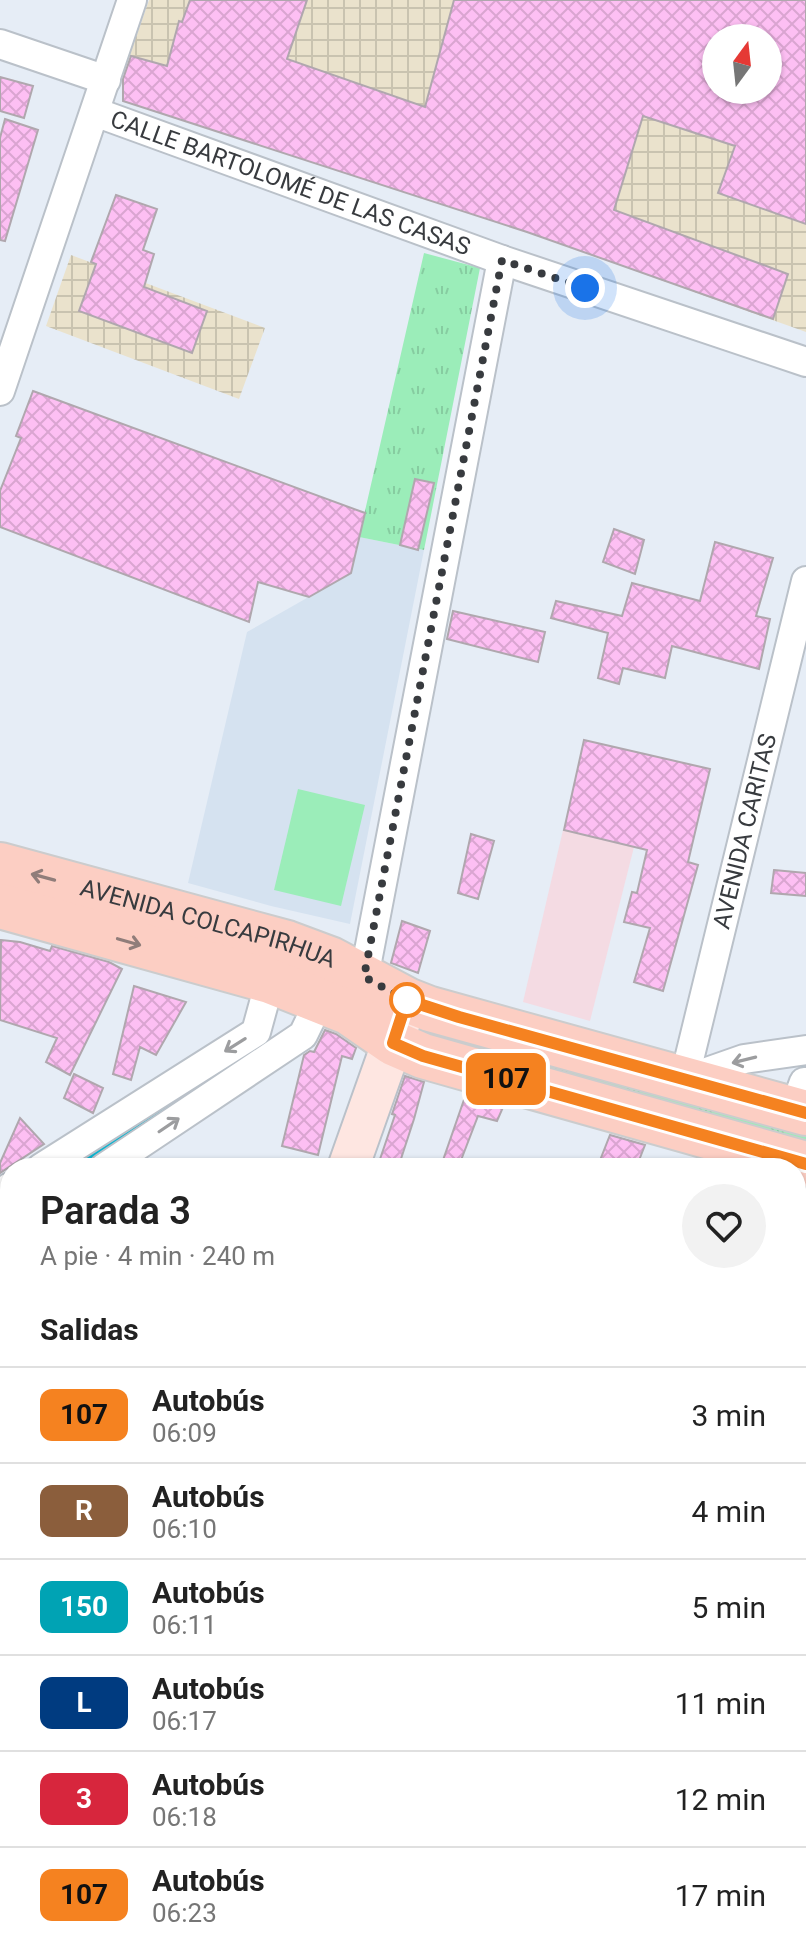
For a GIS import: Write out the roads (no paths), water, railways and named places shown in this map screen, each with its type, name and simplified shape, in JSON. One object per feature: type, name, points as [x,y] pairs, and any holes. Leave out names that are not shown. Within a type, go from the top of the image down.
[{"type":"main road","name":"AVENIDA COLCAPIRHUA","points":[[0,865],[287,943],[330,959],[430,1009],[684,1080],[802,1101]]},
{"type":"main road","name":"AVENIDA COLCAPIRHUA","points":[[0,906],[270,981],[356,1016],[393,1043],[423,1056],[785,1158]]},
{"type":"street","points":[[0,391],[132,0]]},
{"type":"street","points":[[0,44],[106,80]]},
{"type":"street","name":"CALLE BARTOLOMÉ DE LAS CASAS","points":[[95,112],[502,260],[806,362]]},
{"type":"street","points":[[364,977],[502,260]]},
{"type":"street","name":"AVENIDA CARITAS","points":[[684,1080],[806,581]]},
{"type":"street","points":[[57,1158],[256,1032],[270,981]]},
{"type":"street","points":[[119,1158],[303,1035],[320,1000]]},
{"type":"street","points":[[352,1158],[407,1000]]},
{"type":"street","points":[[684,1080],[744,1059],[806,1050]]},
{"type":"waterway","points":[[88,1158],[257,1049]]}]
